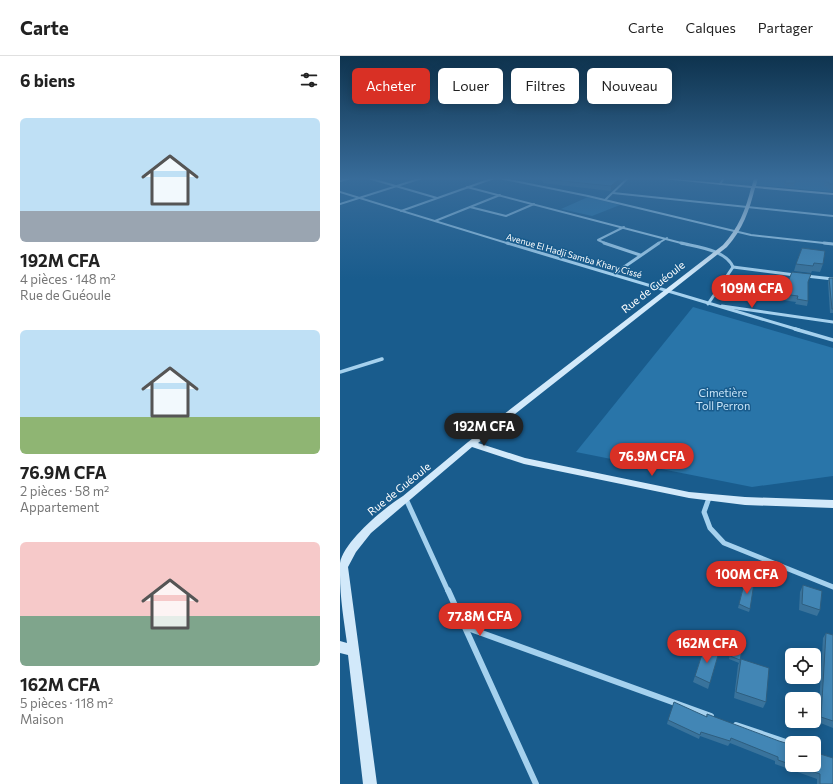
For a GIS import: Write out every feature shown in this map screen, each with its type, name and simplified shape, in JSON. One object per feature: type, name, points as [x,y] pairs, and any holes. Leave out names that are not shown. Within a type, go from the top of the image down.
[{"type":"main road","name":"Rue de Guéoule","points":[[370,784],[341,567],[352,549],[367,530],[471,444],[725,246],[735,235],[746,212]]},
{"type":"main road","points":[[471,444],[524,461],[709,498],[759,502],[833,504]]},
{"type":"main road","points":[[340,647],[353,651]]},
{"type":"street","name":"Avenue El Hadji Samba Khary Cissé","points":[[404,212],[614,274],[707,304]]},
{"type":"street","points":[[435,221],[457,212]]},
{"type":"street","points":[[489,212],[506,216],[515,212]]},
{"type":"street","points":[[565,212],[716,252],[731,262],[733,268]]},
{"type":"street","points":[[656,212],[766,237],[833,244]]},
{"type":"street","points":[[790,212],[833,216]]},
{"type":"street","points":[[624,227],[598,241],[640,255]]},
{"type":"street","points":[[614,274],[667,238]]},
{"type":"street","points":[[733,268],[833,279]]},
{"type":"street","points":[[707,304],[733,268]]},
{"type":"street","points":[[707,304],[833,322]]},
{"type":"street","points":[[707,304],[833,340]]},
{"type":"street","points":[[340,372],[382,359]]},
{"type":"street","points":[[709,498],[704,512],[710,528],[724,543],[833,587]]},
{"type":"street","points":[[406,499],[536,784]]},
{"type":"street","points":[[465,627],[719,719]]},
{"type":"street","points":[[726,721],[785,742]]},
{"type":"green space","points":[[574,212],[602,212],[592,216]]},
{"type":"green space","name":"Cimetière Toll Perron","points":[[693,307],[833,348],[833,476],[752,487],[576,452]]},
{"type":"building","points":[[802,248],[825,251],[823,264],[814,263],[813,266],[796,264]]},
{"type":"building","points":[[792,272],[811,274],[808,282],[808,301],[797,299],[798,296],[783,294]]},
{"type":"building","points":[[829,278],[833,278],[833,309],[832,309]]},
{"type":"building","points":[[745,581],[754,583],[750,609],[739,604]]},
{"type":"building","points":[[803,585],[822,591],[820,610],[802,604]]},
{"type":"building","points":[[826,633],[833,635],[833,721],[821,717]]},
{"type":"building","points":[[733,641],[743,645],[740,660],[730,656]]},
{"type":"building","points":[[705,645],[719,652],[710,683],[695,676]]},
{"type":"building","points":[[741,659],[769,668],[766,702],[736,692]]},
{"type":"building","points":[[674,702],[707,717],[707,714],[785,743],[785,762],[778,760],[778,757],[731,738],[730,741],[701,732],[700,735],[668,720]]},
{"type":"building","points":[[821,754],[833,758],[833,784],[820,784],[820,774],[814,772],[821,772]]}]
